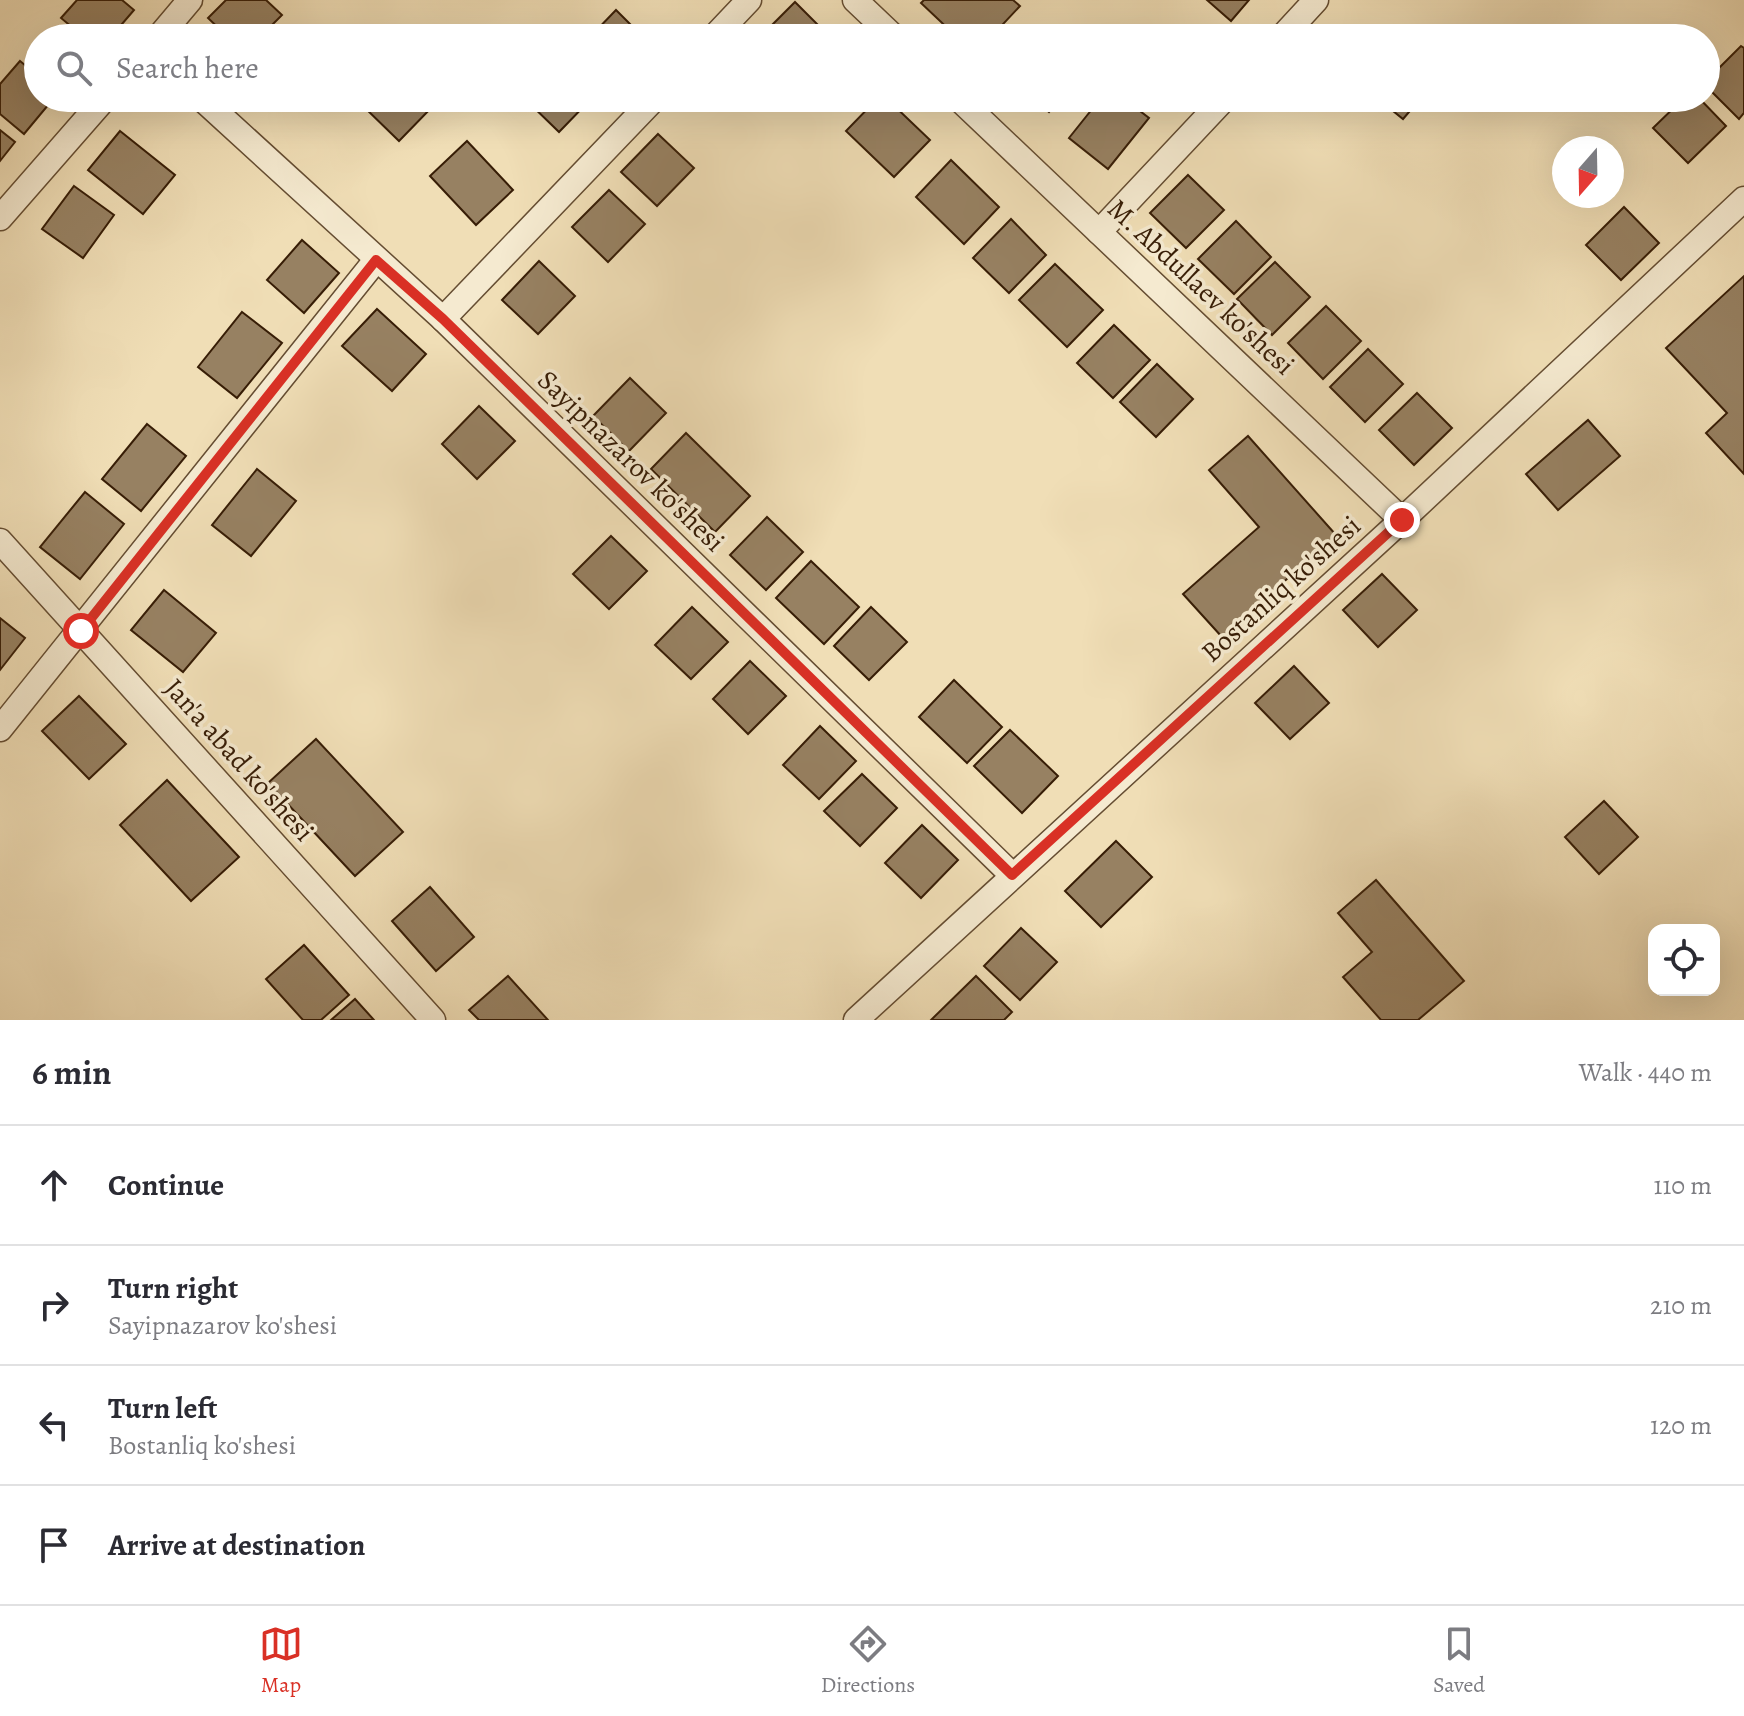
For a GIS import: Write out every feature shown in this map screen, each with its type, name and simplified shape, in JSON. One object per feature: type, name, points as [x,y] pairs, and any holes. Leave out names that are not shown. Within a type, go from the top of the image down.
[{"type":"street","points":[[170,24],[190,0]]},
{"type":"street","points":[[726,24],[749,0]]},
{"type":"street","points":[[855,0],[880,24]]},
{"type":"street","points":[[1294,24],[1316,0]]},
{"type":"street","points":[[0,218],[93,112]]},
{"type":"street","name":"Sayipnazarov ko'shesi","points":[[216,112],[443,319],[1012,875]]},
{"type":"street","points":[[443,319],[642,112]]},
{"type":"street","name":"M. Abdullaev ko'shesi","points":[[973,112],[1402,520]]},
{"type":"street","points":[[1099,232],[1212,112]]},
{"type":"street","name":"Bostanliq ko'shesi","points":[[856,1020],[1402,520],[1744,199]]},
{"type":"street","points":[[0,729],[376,260]]},
{"type":"street","name":"Jan'a abad ko'shesi","points":[[0,541],[433,1020]]},
{"type":"building","points":[[77,0],[122,0],[134,10],[122,24],[68,24],[61,18]]},
{"type":"building","points":[[226,0],[266,0],[282,15],[273,24],[214,24],[208,18]]},
{"type":"building","points":[[924,0],[1013,0],[1020,6],[1003,24],[943,24],[921,3]]},
{"type":"building","points":[[1207,0],[1249,0],[1231,21]]},
{"type":"building","points":[[795,2],[817,24],[773,24]]},
{"type":"building","points":[[616,10],[630,24],[602,24]]},
{"type":"building","points":[[1741,46],[1744,48],[1744,113],[1739,119],[1720,100],[1720,67]]},
{"type":"building","points":[[20,61],[24,64],[24,112],[42,112],[24,134],[0,114],[0,84]]},
{"type":"building","points":[[369,112],[427,112],[399,141]]},
{"type":"building","points":[[538,112],[578,112],[559,132]]},
{"type":"building","points":[[864,112],[901,112],[930,140],[894,177],[846,131]]},
{"type":"building","points":[[1090,112],[1141,112],[1149,118],[1108,169],[1069,138]]},
{"type":"building","points":[[1394,112],[1409,112],[1403,119]]},
{"type":"building","points":[[1670,112],[1712,112],[1726,126],[1688,163],[1653,128]]},
{"type":"building","points":[[0,130],[15,142],[0,161]]},
{"type":"building","points":[[120,131],[175,175],[143,214],[88,170]]},
{"type":"building","points":[[658,134],[694,168],[657,206],[621,172]]},
{"type":"building","points":[[467,141],[513,190],[476,225],[430,176]]},
{"type":"building","points":[[951,160],[999,207],[964,244],[916,197]]},
{"type":"building","points":[[1188,175],[1224,210],[1186,248],[1150,213]]},
{"type":"building","points":[[74,186],[114,215],[83,258],[42,229]]},
{"type":"building","points":[[609,190],[645,224],[608,262],[572,227]]},
{"type":"building","points":[[1624,207],[1659,243],[1621,280],[1586,245]]},
{"type":"building","points":[[1011,219],[1046,255],[1009,293],[973,258]]},
{"type":"building","points":[[1236,221],[1271,257],[1234,294],[1198,259]]},
{"type":"building","points":[[302,240],[339,273],[304,313],[267,280]]},
{"type":"building","points":[[539,261],[575,296],[538,334],[502,300]]},
{"type":"building","points":[[1275,262],[1310,297],[1272,335],[1237,299]]},
{"type":"building","points":[[1055,264],[1103,310],[1067,347],[1019,300]]},
{"type":"building","points":[[1744,276],[1744,474],[1706,433],[1727,413],[1666,348]]},
{"type":"building","points":[[1326,306],[1361,341],[1323,379],[1288,343]]},
{"type":"building","points":[[377,309],[426,354],[392,391],[342,346]]},
{"type":"building","points":[[242,312],[282,343],[237,398],[198,367]]},
{"type":"building","points":[[1114,325],[1150,360],[1113,398],[1077,363]]},
{"type":"building","points":[[1368,349],[1403,384],[1365,422],[1330,387]]},
{"type":"building","points":[[1157,364],[1193,399],[1156,437],[1120,402]]},
{"type":"building","points":[[630,378],[666,413],[629,451],[593,416]]},
{"type":"building","points":[[1417,393],[1452,428],[1414,465],[1379,430]]},
{"type":"building","points":[[479,406],[515,441],[477,479],[442,444]]},
{"type":"building","points":[[1588,420],[1620,456],[1558,510],[1526,474]]},
{"type":"building","points":[[147,424],[186,456],[141,511],[102,479]]},
{"type":"building","points":[[686,433],[750,496],[715,532],[651,469]]},
{"type":"building","points":[[1248,436],[1336,535],[1222,637],[1183,594],[1259,527],[1209,470]]},
{"type":"building","points":[[257,469],[296,501],[251,556],[212,525]]},
{"type":"building","points":[[85,492],[124,524],[80,579],[40,547]]},
{"type":"building","points":[[767,517],[803,552],[766,590],[730,555]]},
{"type":"building","points":[[611,536],[647,571],[609,609],[573,574]]},
{"type":"building","points":[[811,561],[859,607],[824,644],[776,598]]},
{"type":"building","points":[[1382,574],[1417,610],[1378,647],[1343,610]]},
{"type":"building","points":[[164,590],[216,633],[183,672],[131,630]]},
{"type":"building","points":[[692,607],[728,642],[691,679],[655,645]]},
{"type":"building","points":[[871,607],[907,642],[869,680],[834,646]]},
{"type":"building","points":[[0,618],[25,638],[0,670]]},
{"type":"building","points":[[750,661],[786,696],[748,734],[713,699]]},
{"type":"building","points":[[1294,666],[1329,703],[1290,739],[1255,703]]},
{"type":"building","points":[[954,680],[1002,727],[967,763],[919,717]]},
{"type":"building","points":[[79,696],[126,744],[89,779],[42,731]]},
{"type":"building","points":[[820,726],[856,761],[819,799],[783,765]]},
{"type":"building","points":[[1010,730],[1058,776],[1022,813],[974,766]]},
{"type":"building","points":[[316,739],[403,832],[355,876],[268,783]]},
{"type":"building","points":[[862,774],[897,808],[860,846],[824,811]]},
{"type":"building","points":[[167,780],[239,857],[191,901],[120,825]]},
{"type":"building","points":[[1604,801],[1638,837],[1599,874],[1565,837]]},
{"type":"building","points":[[922,825],[958,860],[921,898],[885,863]]},
{"type":"building","points":[[1116,841],[1152,877],[1101,927],[1065,891]]},
{"type":"building","points":[[1376,880],[1464,981],[1418,1020],[1381,1020],[1343,977],[1372,952],[1338,913]]},
{"type":"building","points":[[430,887],[474,937],[436,971],[392,921]]},
{"type":"building","points":[[1021,928],[1057,962],[1020,1000],[984,966]]},
{"type":"building","points":[[304,945],[349,995],[321,1020],[303,1020],[266,979]]},
{"type":"building","points":[[508,976],[548,1020],[479,1020],[469,1010]]},
{"type":"building","points":[[976,976],[1012,1012],[1004,1020],[931,1020]]},
{"type":"building","points":[[355,999],[374,1020],[331,1020]]},
{"type":"route","points":[[81,631],[376,260],[443,319],[1012,875],[1402,520]]}]
